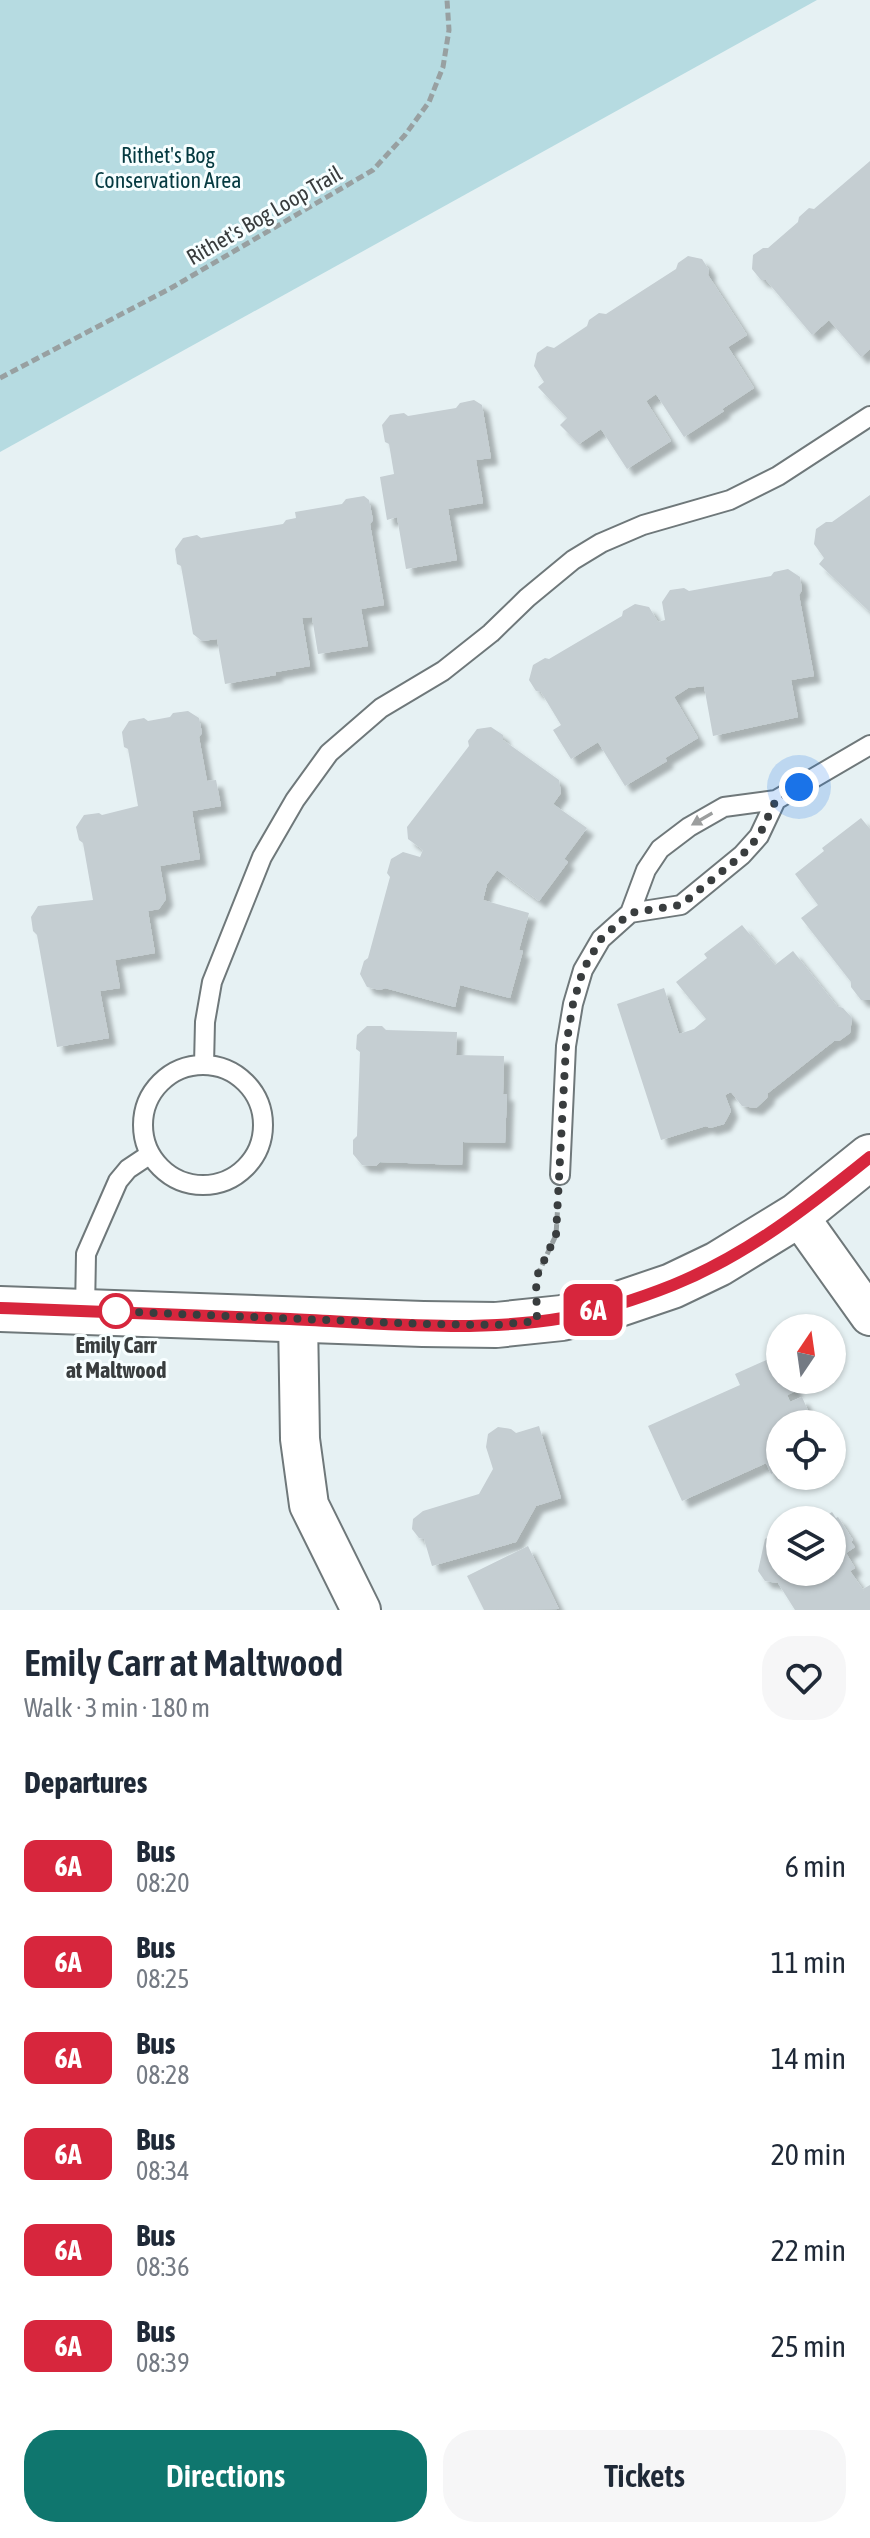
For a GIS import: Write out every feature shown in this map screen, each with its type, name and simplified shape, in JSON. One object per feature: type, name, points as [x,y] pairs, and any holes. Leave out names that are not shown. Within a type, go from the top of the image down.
[{"type":"street","points":[[0,1309],[496,1325],[562,1318],[619,1304],[672,1286],[718,1264],[798,1215],[870,1157]]},
{"type":"street","points":[[798,1215],[870,1316]]},
{"type":"street","points":[[298,1319],[300,1439],[309,1505],[361,1610]]},
{"type":"lane","points":[[204,1065],[205,1022],[212,982],[262,857],[295,800],[329,753],[381,708],[443,671],[573,560],[601,543],[643,525],[730,500],[778,476],[870,416]]},
{"type":"lane","points":[[560,1175],[566,1046],[583,970],[601,939],[630,913],[646,870],[660,849],[689,827],[724,807],[776,800],[870,745]]},
{"type":"lane","points":[[630,913],[681,905],[742,855],[759,836],[776,800]]},
{"type":"lane","points":[[204,1065],[227,1069],[246,1082],[259,1102],[264,1124],[260,1147],[248,1167],[230,1180],[207,1186],[184,1184],[164,1173],[149,1155],[142,1135],[143,1114],[150,1094],[164,1078],[183,1068],[204,1065]]},
{"type":"lane","points":[[85,1311],[86,1254],[118,1181],[128,1169],[149,1155]]},
{"type":"path","name":"Rithet's Bog Loop Trail","points":[[0,378],[171,288],[373,170],[405,135],[429,102],[443,67],[449,30],[447,0]]},
{"type":"path","points":[[537,1321],[536,1278],[556,1235],[560,1175]]},
{"type":"green space","name":"Rithet's Bog Conservation Area","points":[[0,0],[817,0],[0,452]]},
{"type":"building","points":[[870,161],[870,349],[861,357],[829,320],[812,335],[766,280],[761,280],[752,269],[753,255],[768,248],[809,208],[814,209]]},
{"type":"building","points":[[688,256],[702,259],[709,270],[708,275],[747,335],[728,347],[754,388],[684,437],[656,394],[646,401],[671,441],[627,469],[601,429],[579,444],[560,425],[567,418],[538,387],[544,382],[534,366],[537,353],[547,346],[554,348],[587,326],[589,320],[599,313],[606,314],[676,269],[678,263]]},
{"type":"building","points":[[474,400],[482,405],[491,458],[476,460],[483,503],[448,509],[457,560],[406,569],[397,517],[387,520],[380,477],[394,474],[382,425],[390,415],[404,413],[408,416],[456,408],[460,403]]},
{"type":"building","points":[[870,495],[870,612],[819,564],[824,558],[814,544],[816,529],[826,522],[832,522]]},
{"type":"building","points":[[364,496],[369,500],[373,520],[370,524],[384,605],[361,609],[368,646],[318,654],[312,617],[302,618],[310,666],[225,684],[217,639],[202,641],[193,634],[175,549],[183,538],[197,535],[201,538],[283,524],[296,518],[295,512],[342,504],[346,499]]},
{"type":"building","points":[[788,569],[800,577],[802,590],[799,595],[814,676],[791,680],[798,717],[713,736],[704,686],[688,688],[674,697],[698,738],[665,758],[667,761],[625,786],[598,742],[571,759],[553,730],[561,725],[541,692],[536,691],[529,680],[533,665],[549,659],[622,616],[623,611],[635,604],[649,607],[658,622],[665,620],[662,602],[670,590],[684,588],[689,591],[771,576],[774,572]]},
{"type":"building","points":[[188,711],[199,718],[207,781],[216,780],[221,806],[192,811],[200,859],[160,866],[166,899],[159,909],[148,911],[155,953],[115,960],[120,988],[100,991],[109,1038],[57,1047],[31,917],[38,906],[93,900],[83,843],[79,840],[76,827],[84,815],[102,815],[138,806],[122,732],[129,721],[144,718],[148,721]]},
{"type":"building","points":[[491,727],[503,735],[503,740],[559,780],[561,793],[553,804],[587,828],[564,859],[568,862],[539,901],[497,870],[487,884],[483,900],[529,913],[519,950],[523,951],[510,998],[460,985],[455,1007],[385,988],[367,987],[360,974],[368,958],[390,877],[387,873],[391,859],[403,852],[420,857],[423,850],[408,839],[407,827],[469,746],[468,741],[477,729]]},
{"type":"building","points":[[861,818],[870,829],[870,1000],[861,1000],[851,987],[851,982],[801,918],[818,905],[795,874]]},
{"type":"building","points":[[742,925],[775,965],[793,951],[837,1006],[852,1018],[850,1033],[834,1041],[768,1093],[756,1108],[742,1106],[731,1092],[725,1095],[731,1111],[724,1124],[710,1128],[706,1126],[661,1140],[617,1004],[664,988],[679,1034],[694,1029],[706,1019],[676,982],[707,958],[704,954]]},
{"type":"building","points":[[367,1026],[382,1026],[386,1030],[457,1032],[456,1055],[504,1056],[503,1094],[507,1094],[505,1143],[463,1142],[462,1165],[380,1162],[376,1166],[362,1165],[353,1154],[353,1140],[357,1136],[360,1052],[356,1049],[357,1035]]},
{"type":"building","points":[[766,1360],[766,1394],[789,1394],[790,1402],[802,1397],[808,1410],[766,1410],[766,1463],[682,1501],[648,1426],[740,1385],[735,1374]]},
{"type":"building","points":[[539,1426],[561,1498],[536,1506],[516,1542],[432,1566],[424,1539],[419,1538],[412,1529],[413,1519],[423,1511],[479,1494],[493,1469],[486,1447],[488,1434],[498,1427],[516,1433]]},
{"type":"building","points":[[846,1529],[853,1540],[851,1542],[855,1547],[846,1553]]},
{"type":"building","points":[[766,1538],[766,1581],[758,1571]]},
{"type":"building","points":[[528,1546],[559,1609],[484,1610],[467,1576]]},
{"type":"building","points":[[846,1553],[855,1568],[850,1571],[864,1591],[870,1585],[870,1610],[795,1610],[780,1586],[846,1586]]},
{"type":"bus line","name":"6A","points":[[0,1308],[423,1324],[496,1325],[562,1318],[619,1304],[672,1286],[718,1264],[798,1215],[870,1157]]},
{"type":"place","name":"Emily Carr at Maltwood","points":[[116,1311]]},
{"type":"route","points":[[116,1311],[106,1311],[423,1324],[496,1325],[537,1321],[536,1278],[556,1235],[566,1046],[583,970],[601,939],[630,913],[681,905],[742,855],[759,836],[776,800],[799,787]]}]
